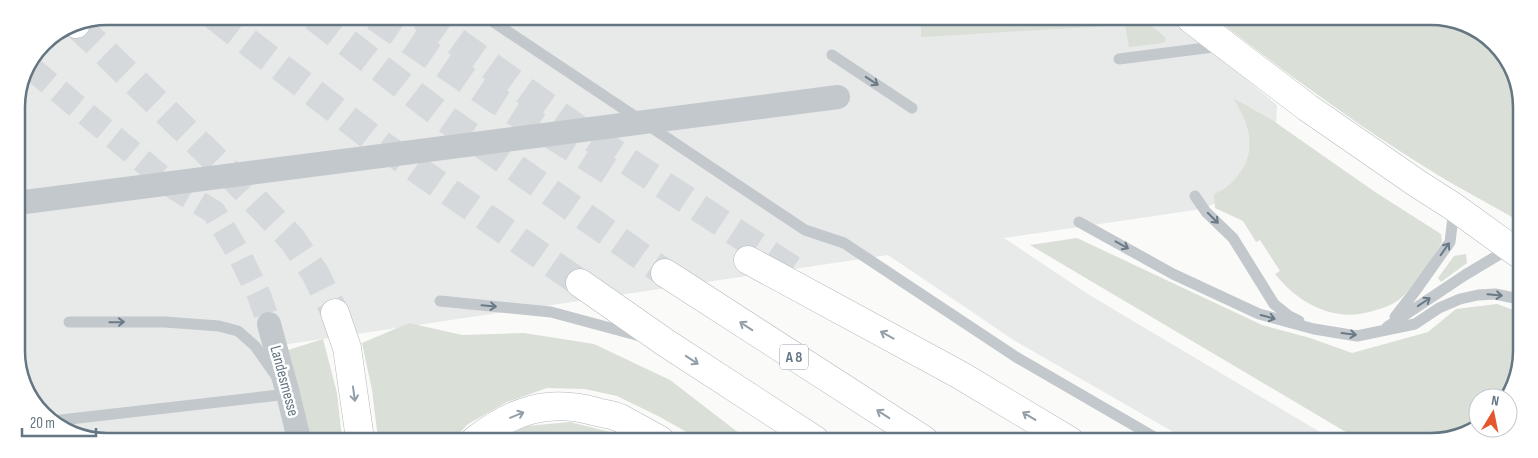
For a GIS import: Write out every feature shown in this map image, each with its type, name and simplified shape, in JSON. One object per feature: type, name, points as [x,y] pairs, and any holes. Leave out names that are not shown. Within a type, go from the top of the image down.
[{"type":"main road","points":[[1198,25],[1308,108],[1418,184],[1513,244]]},
{"type":"main road","points":[[748,260],[952,370],[1057,433]]},
{"type":"main road","name":"A 8","points":[[665,273],[913,433]]},
{"type":"main road","points":[[580,283],[666,343],[805,433]]},
{"type":"main road","points":[[335,313],[347,348],[359,433]]},
{"type":"main road","points":[[485,433],[498,423],[541,406],[566,406],[588,409],[618,417],[647,433]]},
{"type":"street","points":[[25,202],[838,97]]},
{"type":"street","name":"Landesmesse","points":[[268,324],[298,433]]},
{"type":"lane","points":[[498,25],[805,230],[844,243],[1016,357],[1147,433]]},
{"type":"lane","points":[[1119,59],[1225,46]]},
{"type":"lane","points":[[832,55],[912,108]]},
{"type":"lane","points":[[1195,196],[1206,212],[1233,238],[1274,304],[1288,316],[1314,329]]},
{"type":"lane","points":[[1384,329],[1416,290],[1450,242],[1454,207]]},
{"type":"lane","points":[[1080,222],[1173,274],[1258,314],[1314,329],[1357,336],[1415,324],[1439,308],[1460,299],[1495,294],[1513,298]]},
{"type":"lane","points":[[1384,329],[1465,275],[1513,248]]},
{"type":"lane","points":[[440,301],[551,312],[666,343]]},
{"type":"lane","points":[[63,420],[288,394],[255,346],[238,331],[219,326],[165,322],[69,322]]},
{"type":"shaded area","points":[[107,25],[1180,25],[1277,105],[1275,152],[1254,187],[1202,209],[1004,238],[1091,296],[1322,433],[1175,433],[1015,341],[888,255],[282,345],[305,433],[96,432],[75,427],[66,422],[42,401],[31,383],[25,351],[25,101],[33,71],[53,45],[80,29]]},
{"type":"shaded area","points":[[921,25],[1125,25],[921,37]]},
{"type":"shaded area","points":[[1125,25],[1150,25],[1166,40],[1163,43],[1129,47]]},
{"type":"shaded area","points":[[1224,25],[1431,25],[1453,28],[1472,36],[1496,57],[1507,75],[1511,91],[1513,107],[1513,218],[1416,162],[1300,82]]},
{"type":"shaded area","points":[[1233,98],[1272,120],[1375,192],[1441,234],[1442,242],[1419,279],[1395,303],[1373,311],[1345,314],[1319,308],[1307,302],[1295,294],[1275,274],[1280,271],[1260,240],[1256,242],[1243,221],[1215,208],[1214,194],[1229,185],[1241,171],[1249,150],[1248,129]]},
{"type":"shaded area","points":[[1077,238],[1262,325],[1310,338],[1352,353],[1428,332],[1456,309],[1497,304],[1513,310],[1513,351],[1507,383],[1504,388],[1468,388],[1468,424],[1437,433],[1347,433],[1030,245]]},
{"type":"shaded area","points":[[1466,254],[1467,263],[1441,282],[1438,278],[1454,256]]},
{"type":"shaded area","points":[[409,323],[462,335],[524,333],[594,344],[670,380],[739,433],[688,433],[617,396],[585,389],[547,388],[507,402],[468,424],[460,433],[377,433],[372,390],[362,343]]},
{"type":"shaded area","points":[[323,339],[337,393],[341,433],[309,433],[288,350]]},
{"type":"shaded area","points":[[570,422],[614,433],[512,433],[527,426]]},
{"type":"tunnel","points":[[226,25],[375,140],[580,283]]},
{"type":"tunnel","points":[[324,25],[446,119],[665,273]]},
{"type":"tunnel","points":[[387,25],[495,99],[612,173]]},
{"type":"tunnel","points":[[433,25],[577,128],[804,277]]},
{"type":"tunnel","points":[[81,29],[228,172],[292,239],[315,273],[335,313]]},
{"type":"tunnel","points":[[34,70],[176,189],[214,212],[240,256],[259,295],[269,324]]}]
